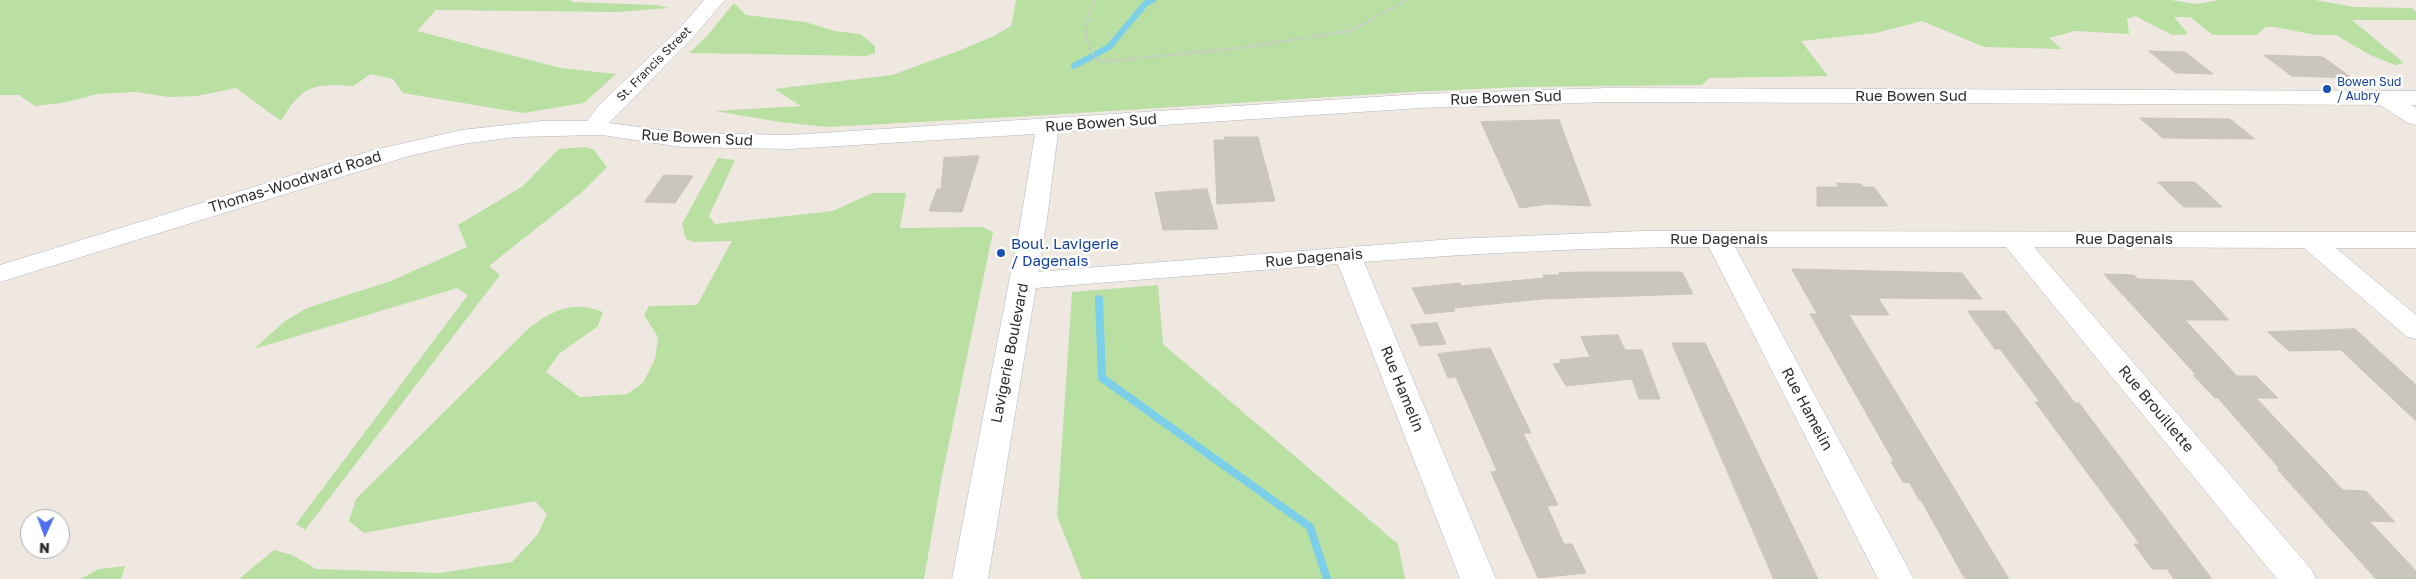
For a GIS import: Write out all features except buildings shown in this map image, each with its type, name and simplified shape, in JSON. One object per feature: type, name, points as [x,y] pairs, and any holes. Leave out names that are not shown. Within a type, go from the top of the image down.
[{"type":"street","name":"St. Francis Street","points":[[597,128],[596,124],[606,111],[681,38],[715,0]]},
{"type":"street","name":"Rue Bowen Sud","points":[[597,128],[682,140],[790,142],[1420,101],[1607,95],[2416,98]]},
{"type":"street","points":[[2385,98],[2416,118]]},
{"type":"street","name":"Lavigerie Boulevard","points":[[970,579],[1000,397],[1023,281],[1047,140],[1046,126]]},
{"type":"street","name":"Thomas-Woodward Road","points":[[0,274],[382,155],[436,142],[527,127],[597,128]]},
{"type":"street","name":"Rue Dagenais","points":[[1023,281],[1348,255],[1548,242],[1718,238],[2416,240]]},
{"type":"street","name":"Rue Hamelin","points":[[1718,238],[1896,579]]},
{"type":"street","name":"Rue Brouillette","points":[[2013,239],[2298,579]]},
{"type":"street","points":[[2311,240],[2416,330]]},
{"type":"street","name":"Rue Hamelin","points":[[1348,255],[1478,579]]},
{"type":"path","points":[[1095,0],[1085,22],[1086,45],[1096,60],[1110,61],[1240,48],[1350,30],[1407,0]]},
{"type":"green space","points":[[0,0],[572,0],[571,2],[656,5],[669,8],[617,12],[436,10],[417,31],[561,68],[616,74],[584,103],[523,113],[403,93],[393,79],[370,74],[354,86],[328,85],[310,89],[296,100],[281,121],[236,88],[197,96],[169,97],[136,92],[98,94],[62,103],[35,106],[19,95],[0,95]]},
{"type":"green space","points":[[1015,0],[2171,0],[2196,4],[2220,0],[2315,0],[2355,7],[2412,8],[2416,12],[2416,20],[2352,20],[2404,63],[2395,65],[2370,55],[2336,35],[2316,35],[2266,27],[2256,35],[2213,35],[2190,17],[2174,17],[2188,34],[2172,35],[2135,16],[2127,19],[2129,34],[2075,31],[2049,38],[2062,49],[1984,47],[1922,21],[1876,33],[1801,41],[1828,76],[1709,78],[1702,85],[1519,87],[1411,92],[826,127],[780,122],[715,111],[801,106],[774,89],[892,75],[958,51],[994,36],[1011,26]]},
{"type":"green space","points":[[734,3],[746,15],[805,22],[835,31],[860,34],[875,46],[875,53],[866,56],[689,53],[707,36]]},
{"type":"green space","points":[[585,147],[593,149],[607,167],[581,193],[489,266],[500,275],[305,530],[296,524],[468,295],[457,288],[254,349],[285,321],[307,308],[391,281],[467,247],[458,225],[523,186],[559,149]]},
{"type":"green space","points":[[718,158],[735,160],[709,216],[715,224],[833,211],[872,193],[906,193],[900,228],[983,227],[993,232],[941,481],[924,579],[239,579],[274,550],[292,555],[316,569],[439,573],[512,562],[538,534],[547,514],[535,501],[364,533],[349,521],[356,499],[529,328],[555,312],[573,307],[582,307],[603,312],[598,326],[559,354],[546,372],[580,397],[627,394],[643,383],[655,359],[658,337],[644,315],[649,306],[697,305],[732,241],[693,242],[686,239],[682,224]]},
{"type":"green space","points":[[1158,285],[1163,344],[1398,544],[1405,579],[1082,579],[1057,516],[1072,292]]},
{"type":"green space","points":[[125,566],[121,579],[80,579],[99,569]]},
{"type":"waterway","points":[[1074,66],[1109,47],[1146,3],[1153,0]]},
{"type":"waterway","points":[[1099,299],[1102,378],[1310,527],[1327,579]]},
{"type":"place","name":"Bowen Sud / Aubry","points":[[2327,89]]},
{"type":"place","name":"Boul. Lavigerie / Dagenais","points":[[1001,253]]}]
